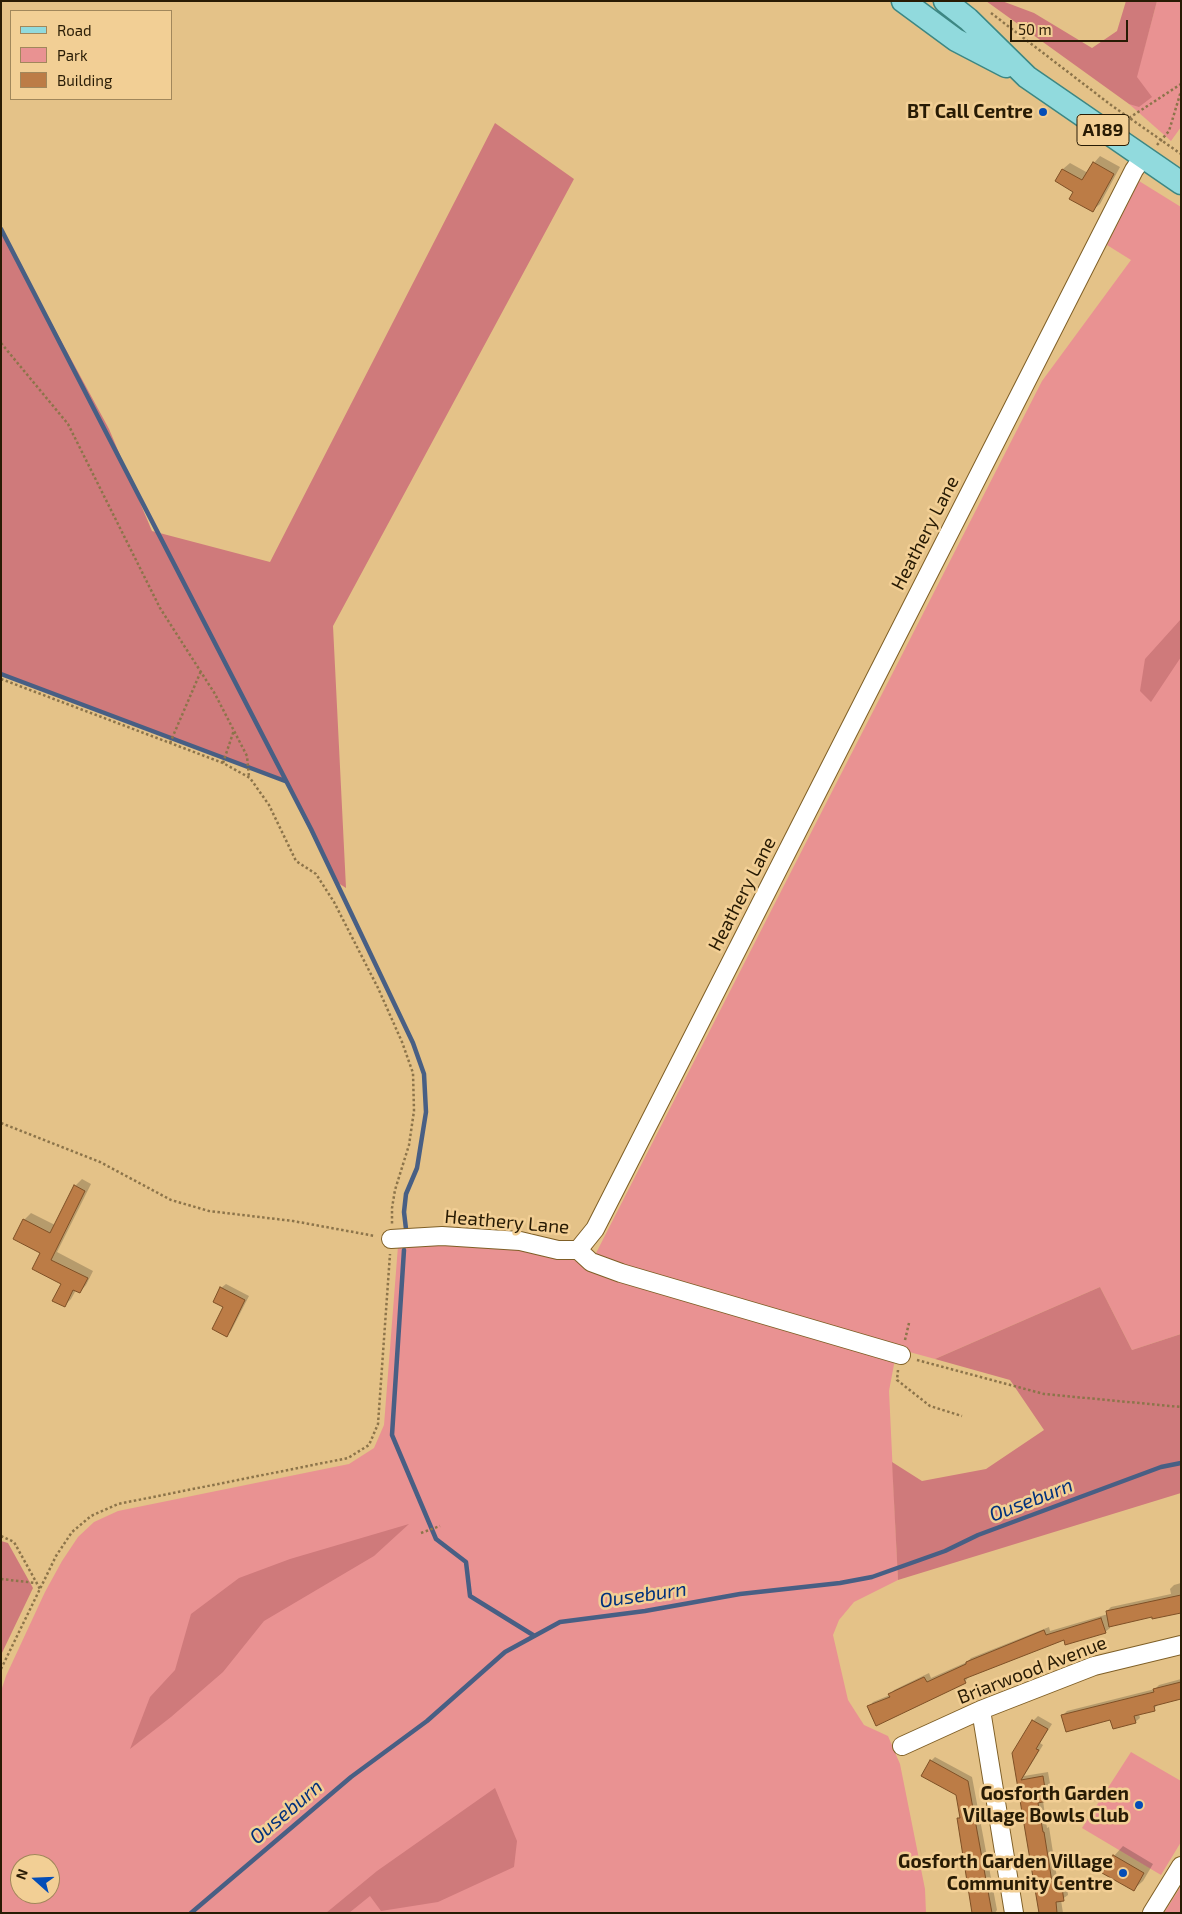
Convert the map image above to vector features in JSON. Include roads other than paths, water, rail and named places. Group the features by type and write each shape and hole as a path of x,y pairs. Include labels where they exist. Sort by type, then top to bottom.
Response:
{"main road":[{"name":"A189","path":"903,1 956,40 1026,76 1181,183"},
{"name":"A189","path":"945,1 968,19 1026,76"}],"street":[{"name":"Heathery Lane","path":"391,1239 442,1236 520,1241 558,1250 578,1250 595,1229 1134,170 1143,157"},
{"path":"578,1250 591,1262 621,1274 901,1355"},
{"name":"Briarwood Avenue","path":"902,1746 981,1710 1094,1666 1181,1645"},
{"path":"981,1710 1014,1913"},
{"path":"1152,1913 1181,1866"}],"waterway":[{"path":"1,229 311,829 413,1043 424,1074 426,1112 417,1168 406,1194 404,1212 406,1229"},
{"path":"1,674 285,781"},
{"path":"404,1250 392,1435 436,1539 466,1562 470,1596 533,1635"},
{"name":"Ouseburn","path":"191,1913 351,1777 427,1721 505,1652 560,1622 645,1611 740,1594 840,1583 872,1577 945,1551 978,1535 1161,1467 1181,1463"}],"place":[{"name":"BT Call Centre","path":"1043,112"},
{"name":"Gosforth Garden Village Bowls Club","path":"1139,1805"},
{"name":"Gosforth Garden Village Community Centre","path":"1123,1873"}]}
